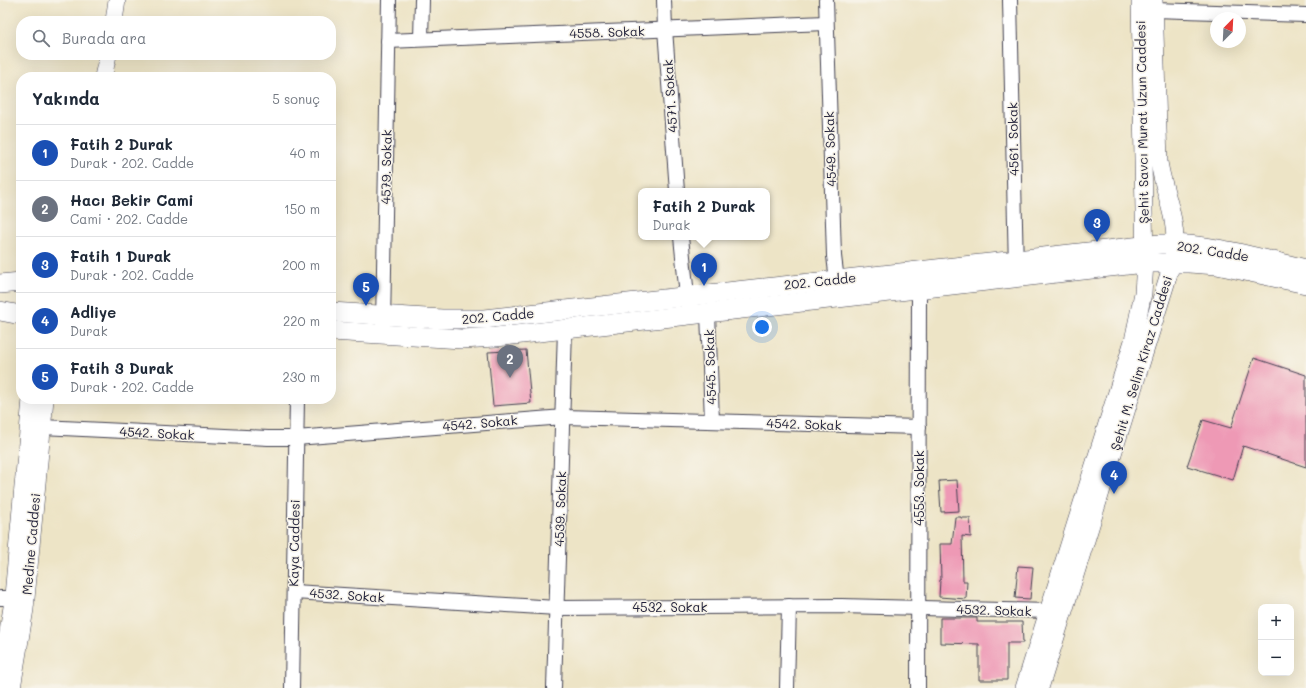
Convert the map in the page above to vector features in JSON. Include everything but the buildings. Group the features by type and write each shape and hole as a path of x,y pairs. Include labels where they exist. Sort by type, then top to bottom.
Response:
{"main road":[{"name":"202. Cadde","path":"336,330 383,325 454,320 688,306 1145,254 1175,244 1214,249 1306,269"},
{"name":"202. Cadde","path":"1145,254 1172,262 1217,265 1306,284"},
{"name":"202. Cadde","path":"336,313 383,325 462,339 478,338 565,329 688,306 708,313 838,289 919,288 1016,268"},
{"path":"0,284 16,282"},
{"path":"0,311 16,313"}],"street":[{"path":"115,16 117,0"},
{"name":"4579. Sokak","path":"383,325 389,0"},
{"path":"421,39 422,0"},
{"name":"4571. Sokak","path":"664,0 677,188"},
{"name":"4549. Sokak","path":"826,0 834,256 838,289"},
{"name":"4561. Sokak","path":"1010,0 1016,268"},
{"name":"Şehit Savcı Murat Uzun Caddesi","path":"1140,0 1145,254"},
{"path":"1154,5 1306,16"},
{"name":"Şehit Savcı Murat Uzun Caddesi","path":"1154,5 1159,162 1173,224 1175,244"},
{"name":"4558. Sokak","path":"388,41 826,23"},
{"path":"103,72 107,60"},
{"path":"681,240 688,306"},
{"name":"Şehit M. Selim Kiraz Caddesi","path":"1040,688 1172,262 1175,244"},
{"name":"Şehit M. Selim Kiraz Caddesi","path":"1024,688 1132,341 1143,293 1145,254"},
{"name":"4553. Sokak","path":"918,688 919,288"},
{"name":"4545. Sokak","path":"708,313 712,421"},
{"name":"4539. Sokak","path":"554,688 564,417 565,329"},
{"name":"Medine Caddesi","path":"0,682 6,598 30,404"},
{"name":"Medine Caddesi","path":"12,688 25,609 44,404"},
{"name":"Kaya Caddesi","path":"292,688 297,404"},
{"name":"4542. Sokak","path":"42,427 204,436 296,438 564,417 919,427"},
{"name":"4532. Sokak","path":"294,592 557,608 789,606 1048,611"},
{"path":"787,688 789,606"}],"place":[{"name":"Fatih 1 Durak","path":"1097,242"},
{"name":"Fatih 2 Durak","path":"704,286"},
{"name":"Fatih 3 Durak","path":"366,306"},
{"name":"Hacı Bekir Cami","path":"510,378"},
{"name":"Adliye","path":"1114,494"}]}
